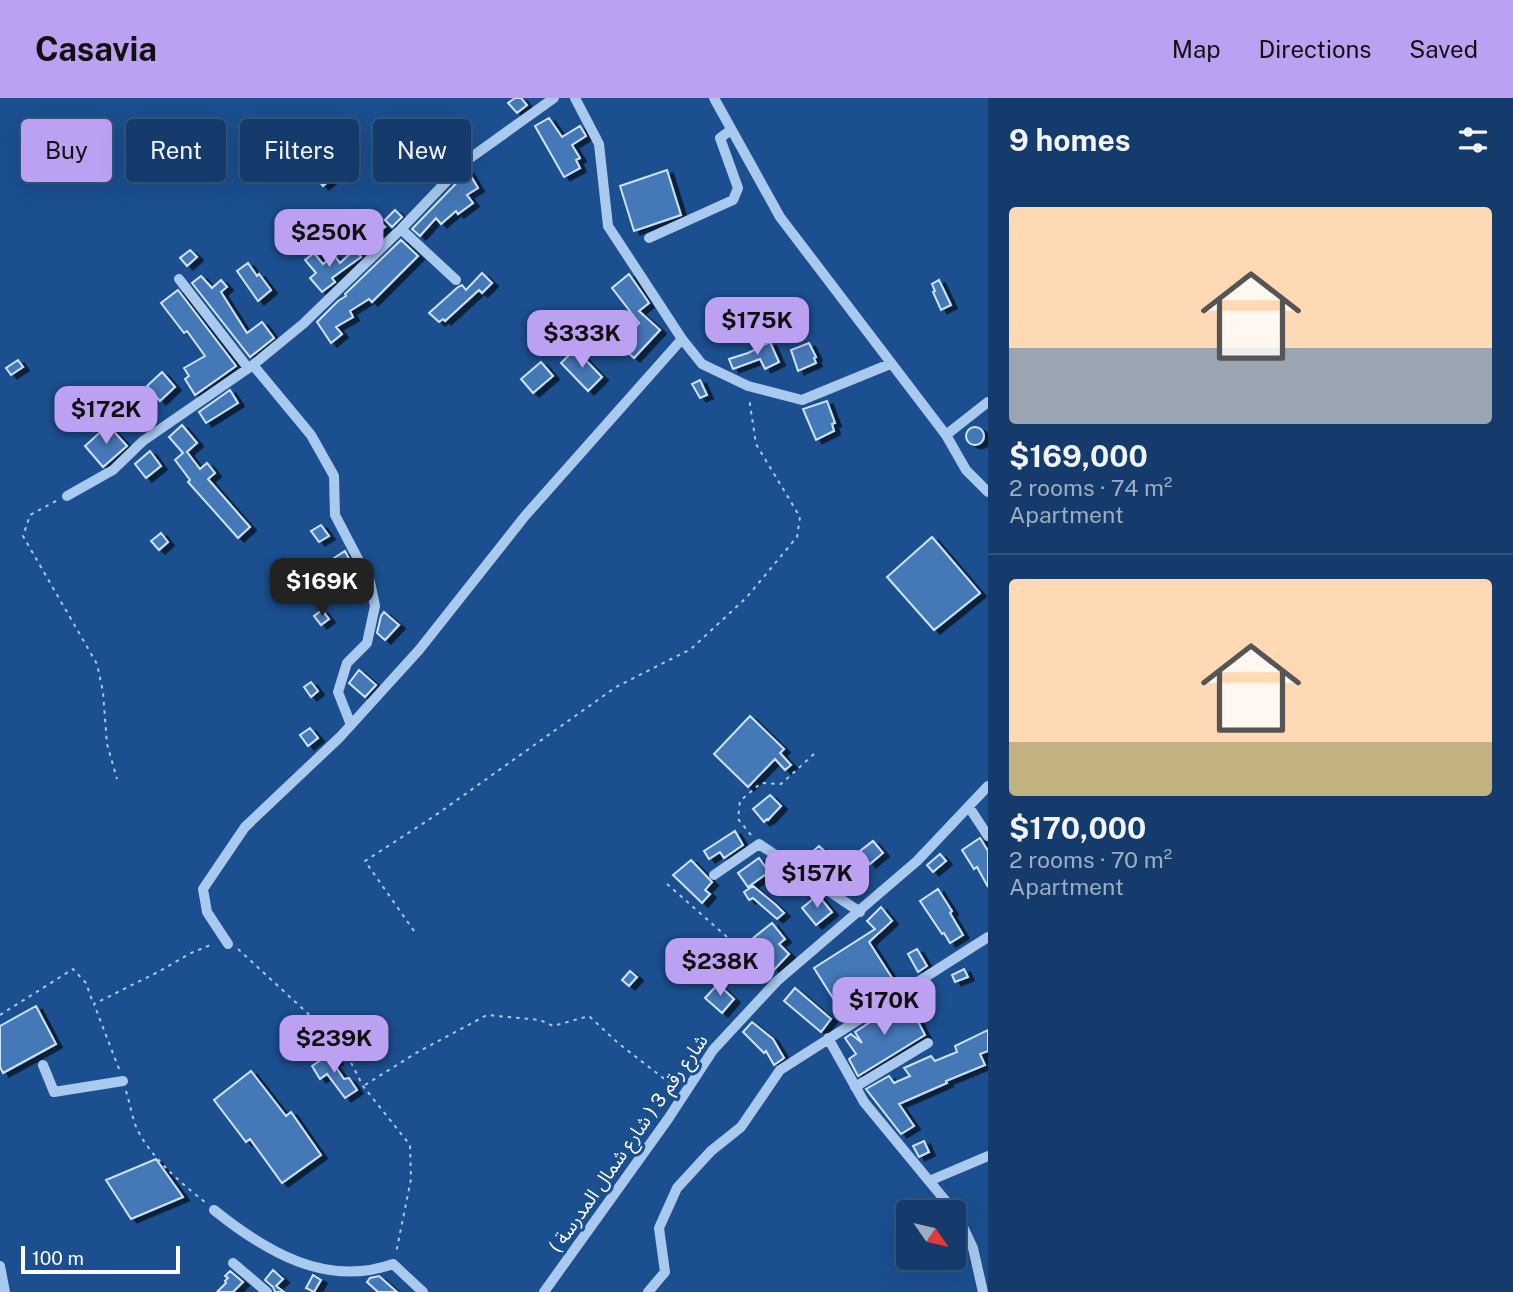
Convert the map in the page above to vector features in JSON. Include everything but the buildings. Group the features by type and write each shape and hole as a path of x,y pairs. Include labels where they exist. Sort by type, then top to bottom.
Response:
{"street":[{"path":"66,496 113,470 143,441 251,366 303,324 401,229 466,161 554,98"},
{"path":"575,98 599,144 608,226 682,339 702,364 748,386 802,400 890,363"},
{"path":"714,98 780,217 947,436 966,470 988,492"},
{"path":"649,238 733,200 738,188 720,138 731,130"},
{"path":"401,229 456,280"},
{"path":"179,279 311,435 334,476 335,515 370,582 374,606 368,643 347,663 338,692 351,725"},
{"path":"228,944 207,912 203,889 245,827 351,725 419,650 525,516 682,339"},
{"path":"947,436 988,402"},
{"name":"شارع رقم 3 ( شارع شمال المدرسة )","path":"544,1292 685,1095 713,1050 777,981 917,861 988,786"},
{"path":"969,807 988,836"},
{"path":"714,875 759,844 860,912"},
{"path":"648,1292 665,1272 659,1228 677,1188 711,1151 741,1127 780,1070 988,937"},
{"path":"828,1038 864,1102 958,1216 973,1248 983,1292"},
{"path":"855,1087 928,1043"},
{"path":"43,1065 54,1092 123,1081"},
{"path":"929,1181 988,1156"},
{"path":"214,1210 256,1242 300,1264 354,1272 378,1270 393,1264 424,1292"},
{"path":"233,1263 267,1292"},
{"path":"0,1266 5,1292"}],"path":[{"path":"414,931 365,861 433,817 615,687 691,649 746,598 797,537 800,517 756,444 751,424 748,386"},
{"path":"66,496 30,515 23,536 97,664 103,692 107,744 117,779"},
{"path":"759,844 738,819 740,801 761,783 781,784 814,754"},
{"path":"667,884 777,981"},
{"path":"94,1004 211,944 233,945 342,1045 363,1086 410,1145 411,1179 393,1264"},
{"path":"0,1015 73,969 86,983 111,1045 136,1128 151,1152 183,1185 214,1210"},
{"path":"363,1086 416,1053 487,1015 540,1020 553,1026 589,1016 618,1043 685,1095"}]}
